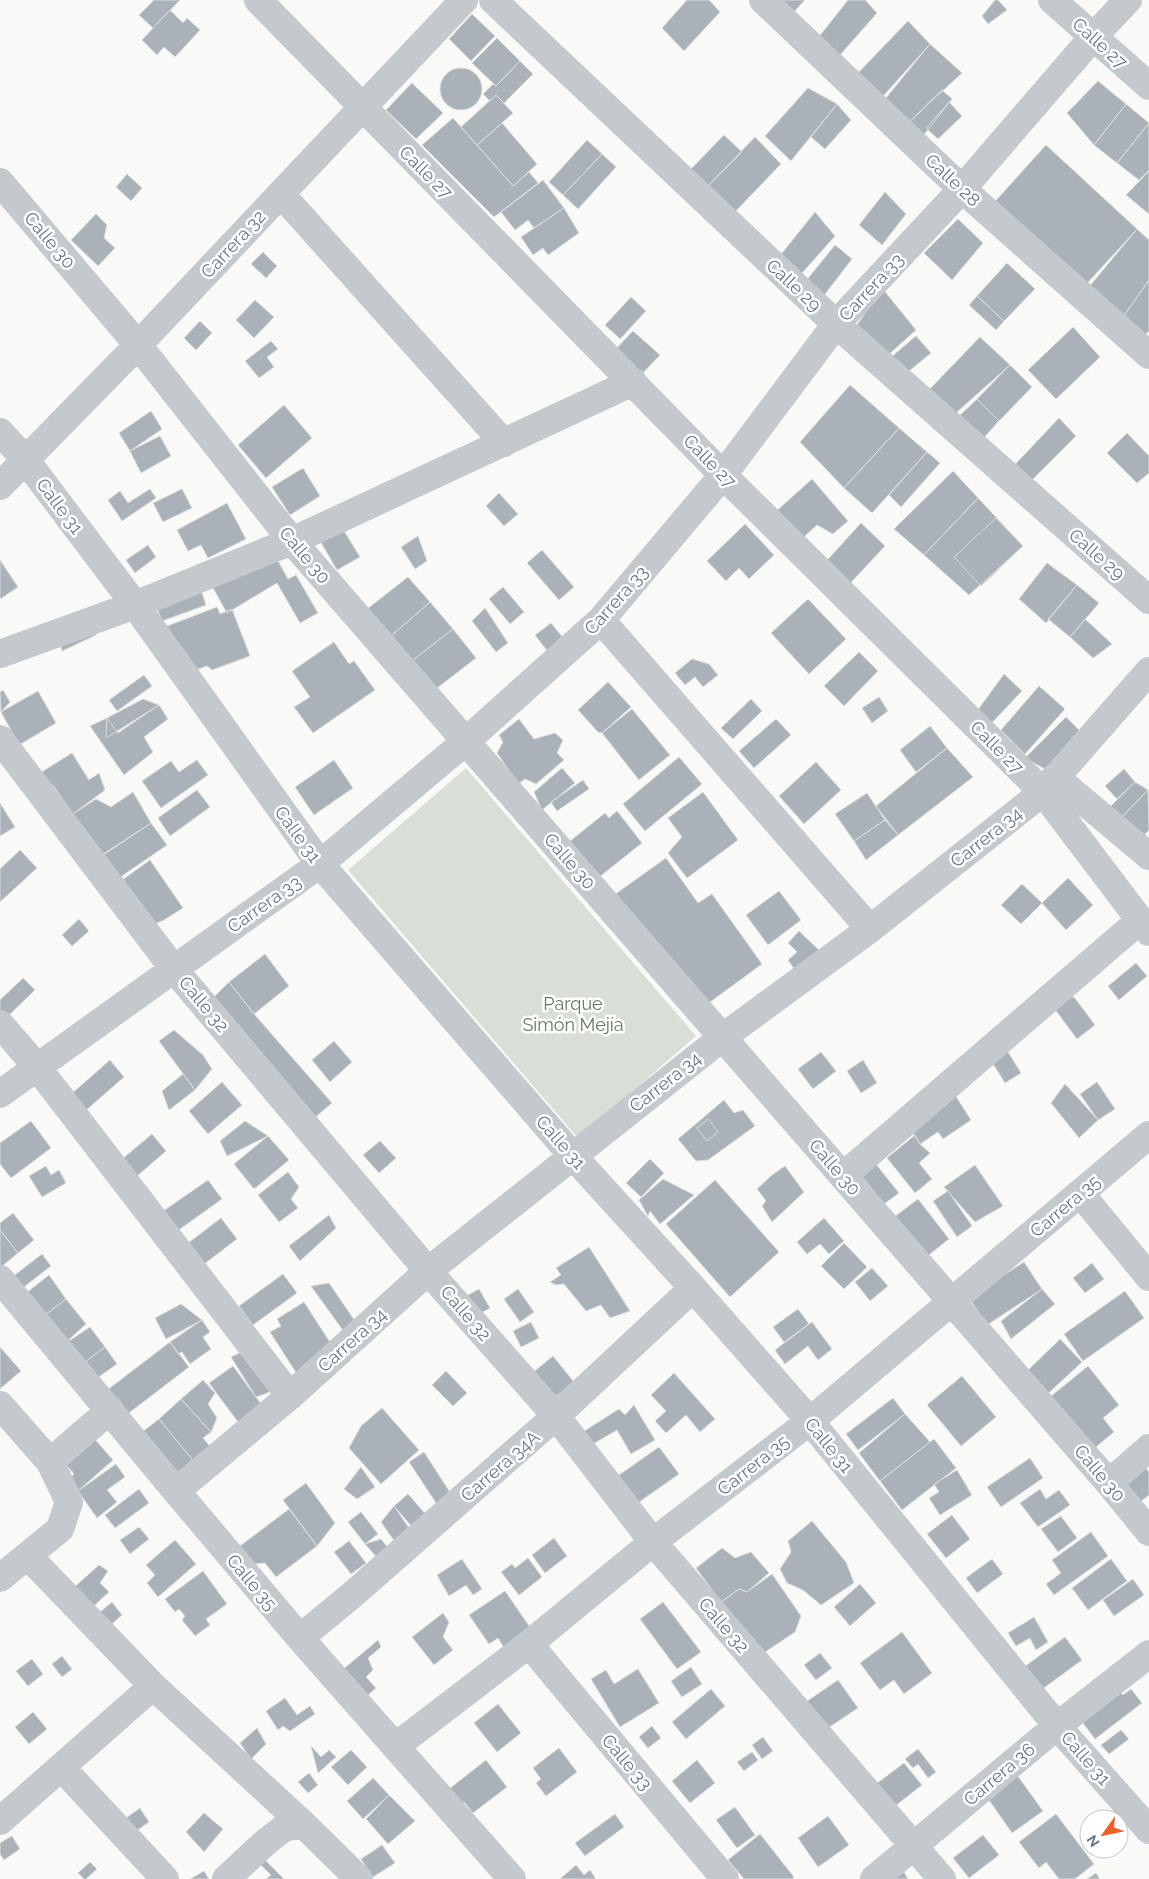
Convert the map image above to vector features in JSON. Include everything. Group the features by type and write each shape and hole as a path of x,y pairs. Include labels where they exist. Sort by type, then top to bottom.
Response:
{"street":[{"name":"Calle 27","path":"258,0 724,475 1049,785 1144,927"},
{"name":"Carrera 32","path":"0,486 138,345 464,0"},
{"name":"Calle 29","path":"493,0 836,324 1149,600"},
{"name":"Calle 28","path":"762,0 962,190 1149,355"},
{"name":"Calle 27","path":"1052,0 1149,86"},
{"name":"Carrera 33","path":"0,1094 320,864 465,742 601,620 724,475 836,324 962,190 1093,37 1128,0"},
{"name":"Calle 30","path":"0,182 138,345 292,541 1109,1482 1149,1532"},
{"path":"281,194 504,443"},
{"path":"0,654 135,604 292,541 633,382"},
{"name":"Calle 31","path":"0,432 25,460 135,604 320,864 572,1155 810,1421 1057,1726 1149,1830"},
{"path":"601,620 870,929"},
{"name":"Carrera 34","path":"176,1491 290,1396 428,1271 723,1037 870,929 1049,785 1149,672"},
{"name":"Calle 32","path":"0,739 173,968 428,1271 556,1416 653,1542 942,1879"},
{"path":"1049,785 1149,856"},
{"path":"843,1176 1144,927"},
{"path":"0,1024 37,1067 290,1396"},
{"name":"Carrera 35","path":"396,1746 529,1644 653,1542 810,1421 1149,1135"},
{"path":"1080,1193 1149,1277"},
{"name":"Calle 35","path":"0,1279 300,1638 512,1879"},
{"name":"Carrera 34A","path":"300,1638 352,1595 556,1416 693,1288"},
{"path":"0,1405 50,1462 69,1502 60,1529 0,1578"},
{"path":"50,1462 110,1410"},
{"path":"1109,1482 1149,1448"},
{"path":"28,1556 153,1686 303,1824 359,1879"},
{"name":"Calle 33","path":"529,1644 725,1879"},
{"name":"Carrera 36","path":"874,1879 1057,1726 1149,1654"},
{"path":"0,1821 153,1686"},
{"path":"60,1767 165,1879"},
{"path":"226,1879 284,1828 303,1824"}],"green space":[{"name":"Parque Simón Mejía","path":"466,768 696,1036 578,1138 348,870"}],"building":[{"path":"154,0 180,0 153,28 139,15"},
{"path":"687,0 709,0 720,12 684,51 662,28"},
{"path":"771,0 805,0 790,16"},
{"path":"848,0 865,0 877,13 840,55 818,38"},
{"path":"995,0 998,0 1007,10 988,24 982,16"},
{"path":"170,10 183,23 187,18 200,30 175,57 164,47 157,55 142,40"},
{"path":"472,14 495,36 471,61 449,39"},
{"path":"908,21 930,44 876,104 856,75"},
{"path":"497,38 520,61 496,86 472,63"},
{"path":"930,44 962,73 908,123 886,98"},
{"path":"520,61 533,74 504,103 496,95 490,101 483,94 493,84 496,86"},
{"path":"465,68 473,71 479,77 482,89 479,101 473,107 457,110 449,107 443,101 440,85 443,77 449,71"},
{"path":"1098,81 1126,104 1094,145 1067,113"},
{"path":"412,83 443,113 416,139 386,110"},
{"path":"808,88 837,104 791,161 765,136"},
{"path":"942,90 952,99 922,137 908,123"},
{"path":"496,95 513,113 477,145 461,127"},
{"path":"949,102 962,116 938,139 926,128"},
{"path":"837,104 851,120 825,149 811,137"},
{"path":"1126,104 1149,123 1117,163 1094,145"},
{"path":"453,118 513,186 529,172 538,183 494,217 422,145"},
{"path":"502,123 537,164 513,186 477,145"},
{"path":"1149,123 1149,170 1139,180 1117,163"},
{"path":"724,135 742,152 703,191 686,174"},
{"path":"755,137 781,164 731,216 703,191"},
{"path":"587,140 602,154 563,195 549,182"},
{"path":"1046,145 1137,229 1081,290 991,206"},
{"path":"602,154 616,167 578,209 563,195"},
{"path":"1149,171 1149,214 1126,195"},
{"path":"127,174 142,188 131,201 116,187"},
{"path":"543,180 564,208 534,228 528,220 515,230 501,212"},
{"path":"885,192 906,214 882,245 859,225"},
{"path":"564,208 579,233 548,255 543,248 533,255 521,237"},
{"path":"815,212 835,236 795,281 774,263"},
{"path":"96,214 107,225 104,238 115,248 98,266 71,240"},
{"path":"958,219 983,243 952,280 924,253"},
{"path":"1137,229 1149,240 1149,280 1121,320 1089,287"},
{"path":"835,245 852,259 822,298 805,282"},
{"path":"263,252 277,266 266,278 251,264"},
{"path":"1007,263 1035,289 1004,321 977,296"},
{"path":"1149,280 1149,331 1140,340 1121,320"},
{"path":"882,288 916,330 886,357 857,325"},
{"path":"977,296 1004,321 996,330 969,305"},
{"path":"631,297 646,311 620,339 605,325"},
{"path":"255,300 274,317 254,338 236,320"},
{"path":"200,321 212,333 196,350 184,338"},
{"path":"1073,327 1100,357 1056,399 1028,370"},
{"path":"633,331 660,355 639,377 612,353"},
{"path":"916,336 931,353 903,376 889,359"},
{"path":"980,337 1010,365 949,419 925,394"},
{"path":"271,341 278,349 267,357 274,367 259,378 245,361"},
{"path":"1010,365 1032,387 999,421 977,399"},
{"path":"850,385 899,428 844,488 800,442"},
{"path":"977,399 999,421 979,443 955,420"},
{"path":"284,405 312,438 266,478 238,445"},
{"path":"151,411 162,429 130,451 119,433"},
{"path":"1059,418 1076,436 1025,487 1009,471"},
{"path":"899,428 927,452 872,513 844,488"},
{"path":"1127,433 1149,456 1149,473 1137,483 1107,453"},
{"path":"160,436 171,456 141,473 130,451"},
{"path":"927,452 940,463 901,507 889,495"},
{"path":"303,468 320,496 290,515 272,487"},
{"path":"953,471 978,498 924,555 894,529"},
{"path":"812,479 848,521 833,534 817,525 797,543 772,515"},
{"path":"150,489 156,498 122,521 108,500 120,491 128,503"},
{"path":"182,489 192,508 163,522 153,503"},
{"path":"499,493 518,514 504,526 486,506"},
{"path":"978,498 1023,546 969,595 924,555"},
{"path":"227,503 246,539 208,558 201,545 188,551 177,530"},
{"path":"996,518 1023,546 981,586 954,557"},
{"path":"861,523 885,546 845,589 821,567"},
{"path":"745,524 774,555 749,579 739,568 726,581 707,561"},
{"path":"341,526 360,557 337,570 319,539"},
{"path":"418,536 427,561 415,569 401,547"},
{"path":"148,545 156,557 135,573 126,560"},
{"path":"542,550 574,587 559,600 527,563"},
{"path":"274,554 288,579 296,575 318,613 300,623 277,583 227,613 213,588"},
{"path":"0,560 18,587 0,599"},
{"path":"1047,563 1077,585 1046,623 1019,599"},
{"path":"408,577 430,602 390,637 367,609"},
{"path":"1077,585 1099,603 1070,637 1048,619"},
{"path":"503,587 524,612 510,624 489,599"},
{"path":"201,590 206,605 162,621 156,606"},
{"path":"808,599 846,639 809,674 771,633"},
{"path":"430,602 453,629 409,663 390,637"},
{"path":"217,607 220,614 232,609 250,656 212,670 207,666 190,672 162,628"},
{"path":"485,608 508,643 496,652 472,621"},
{"path":"1085,619 1112,644 1093,658 1070,637"},
{"path":"90,623 96,635 62,651 59,637"},
{"path":"551,623 568,644 552,657 535,635"},
{"path":"453,629 476,658 432,692 409,663"},
{"path":"334,642 349,664 354,661 375,690 313,733 294,707 310,697 292,671"},
{"path":"859,652 878,671 844,706 824,686"},
{"path":"692,659 709,664 718,675 703,687 695,677 685,685 675,673"},
{"path":"1004,674 1022,691 985,730 972,718"},
{"path":"144,675 152,686 117,711 109,700"},
{"path":"608,682 631,707 602,733 598,732 578,710"},
{"path":"1039,686 1065,709 1025,754 1001,730"},
{"path":"3,690 10,702 1,712 0,692"},
{"path":"38,691 56,723 19,745 1,712"},
{"path":"879,697 888,711 872,723 862,708"},
{"path":"143,699 159,705 106,738 107,718"},
{"path":"751,699 762,711 733,739 721,728"},
{"path":"159,705 168,719 144,737 153,752 124,775 90,726 107,718 118,733"},
{"path":"632,709 670,755 639,780 602,733"},
{"path":"1066,717 1088,739 1054,774 1025,758"},
{"path":"519,719 534,739 555,733 563,740 557,753 564,760 536,784 525,779 518,784 497,753 503,742 499,735"},
{"path":"776,719 791,735 754,768 739,751"},
{"path":"930,726 947,748 916,772 900,750"},
{"path":"947,748 973,777 898,835 876,806"},
{"path":"72,753 89,780 99,773 105,790 73,814 53,785 49,788 40,773"},
{"path":"679,757 702,784 645,831 623,804"},
{"path":"197,760 208,775 161,808 142,781 171,761 179,772"},
{"path":"334,760 353,788 314,815 295,787"},
{"path":"816,762 841,790 804,824 779,796"},
{"path":"562,768 575,783 542,810 534,792"},
{"path":"1124,769 1135,782 1117,799 1105,786"},
{"path":"583,780 589,789 557,811 551,802"},
{"path":"1135,782 1148,790 1120,819 1109,808"},
{"path":"197,790 210,807 170,836 158,818"},
{"path":"1148,790 1149,830 1140,839 1120,819"},
{"path":"133,792 151,823 100,856 73,814 96,799 111,807"},
{"path":"703,792 738,840 687,878 668,853 682,837 668,818"},
{"path":"867,793 885,820 854,841 835,814"},
{"path":"0,803 15,827 0,836"},
{"path":"617,811 642,843 593,882 564,846 605,813 609,818"},
{"path":"885,820 898,835 866,860 854,841"},
{"path":"151,823 167,845 119,878 99,858"},
{"path":"20,850 37,868 0,902 0,869"},
{"path":"666,858 698,903 712,894 762,964 706,1005 614,895"},
{"path":"150,860 183,908 164,920 147,927 114,886"},
{"path":"1068,878 1093,905 1066,930 1042,903"},
{"path":"1022,884 1042,903 1021,924 1001,905"},
{"path":"779,891 801,920 768,945 746,915"},
{"path":"79,919 89,931 72,946 62,935"},
{"path":"799,931 825,956 797,973 788,960 797,952 788,943"},
{"path":"265,954 289,986 254,1014 229,982"},
{"path":"1136,963 1147,976 1119,1000 1108,986"},
{"path":"23,978 35,990 3,1021 0,1016 0,1000"},
{"path":"229,982 254,1014 332,1103 306,1125 207,1004"},
{"path":"1074,997 1095,1025 1077,1039 1048,1000"},
{"path":"174,1030 203,1055 212,1069 195,1090 159,1041"},
{"path":"334,1041 352,1062 330,1082 312,1060"},
{"path":"1003,1044 1021,1073 1005,1083 987,1054"},
{"path":"821,1052 836,1071 813,1089 798,1069"},
{"path":"110,1060 124,1077 84,1112 69,1096"},
{"path":"863,1060 877,1083 861,1093 847,1071"},
{"path":"183,1074 195,1090 169,1110 162,1091"},
{"path":"222,1082 242,1105 208,1134 189,1111"},
{"path":"1097,1082 1115,1109 1098,1120 1080,1094"},
{"path":"1065,1084 1098,1120 1079,1138 1051,1103"},
{"path":"955,1095 971,1120 943,1139 938,1132 920,1144 908,1126"},
{"path":"724,1100 734,1113 743,1110 755,1126 708,1160 696,1161 678,1139"},
{"path":"708,1119 718,1132 707,1141 697,1128"},
{"path":"31,1121 51,1148 11,1178 0,1164 0,1143"},
{"path":"245,1121 268,1136 227,1156 220,1141"},
{"path":"152,1134 166,1151 129,1183 114,1166"},
{"path":"915,1135 920,1144 930,1153 919,1163 932,1179 915,1193 887,1158"},
{"path":"268,1136 289,1160 254,1189 234,1164"},
{"path":"380,1141 396,1158 379,1173 363,1155"},
{"path":"871,1158 899,1193 884,1204 856,1169"},
{"path":"650,1159 664,1173 641,1197 626,1183"},
{"path":"975,1165 1003,1206 975,1222 944,1187"},
{"path":"46,1166 51,1175 59,1170 66,1183 42,1197 29,1176"},
{"path":"785,1166 804,1192 772,1222 762,1206 766,1201 757,1189"},
{"path":"288,1172 299,1187 291,1199 298,1208 279,1222 258,1195"},
{"path":"663,1179 694,1195 660,1224 650,1211 648,1216 639,1200"},
{"path":"208,1180 222,1199 173,1234 159,1214"},
{"path":"715,1180 779,1252 730,1297 666,1224"},
{"path":"948,1191 972,1226 957,1237 933,1201"},
{"path":"918,1199 949,1239 921,1261 889,1221"},
{"path":"13,1213 34,1240 18,1253 0,1230 0,1223"},
{"path":"329,1215 336,1228 300,1261 289,1246"},
{"path":"221,1218 237,1239 195,1271 179,1250"},
{"path":"824,1218 844,1241 829,1254 820,1244 807,1254 797,1242"},
{"path":"0,1230 18,1253 0,1268"},
{"path":"844,1243 867,1267 844,1289 821,1266"},
{"path":"589,1247 630,1311 610,1318 601,1305 586,1311 564,1284 556,1285 550,1282 561,1275 556,1268"},
{"path":"42,1254 51,1266 16,1293 7,1281"},
{"path":"1024,1262 1042,1289 987,1325 969,1298"},
{"path":"1092,1263 1104,1279 1085,1293 1073,1278"},
{"path":"872,1268 888,1286 870,1301 855,1282"},
{"path":"283,1274 297,1293 253,1325 239,1306"},
{"path":"49,1275 66,1299 40,1319 20,1298"},
{"path":"329,1283 359,1327 347,1336 311,1286"},
{"path":"479,1289 490,1308 472,1318 461,1299"},
{"path":"518,1289 534,1312 520,1322 504,1299"},
{"path":"1042,1289 1055,1304 1011,1339 1001,1321"},
{"path":"1125,1291 1144,1318 1083,1361 1064,1334"},
{"path":"66,1299 86,1324 63,1345 40,1319"},
{"path":"304,1302 335,1350 297,1374 270,1332 281,1326 277,1319"},
{"path":"181,1304 202,1320 166,1339 155,1318"},
{"path":"798,1309 809,1324 784,1342 773,1327"},
{"path":"202,1320 210,1332 203,1337 211,1349 190,1364 182,1352 178,1354 170,1342"},
{"path":"531,1322 539,1338 521,1347 513,1331"},
{"path":"812,1322 832,1349 818,1360 808,1346 785,1364 775,1350"},
{"path":"90,1327 105,1347 78,1367 63,1345"},
{"path":"1060,1339 1082,1362 1040,1401 1019,1379"},
{"path":"170,1342 189,1367 121,1419 102,1394"},
{"path":"0,1347 21,1371 0,1389"},
{"path":"105,1347 117,1364 90,1383 78,1367"},
{"path":"250,1348 281,1388 256,1397 231,1357"},
{"path":"553,1356 574,1382 550,1401 530,1375"},
{"path":"233,1366 267,1412 244,1430 209,1383"},
{"path":"1088,1366 1119,1405 1103,1418 1114,1432 1086,1455 1044,1402"},
{"path":"446,1371 467,1393 453,1406 432,1385"},
{"path":"674,1373 715,1419 700,1432 686,1415 666,1433 655,1421 666,1411 651,1395"},
{"path":"962,1376 996,1417 961,1446 927,1405"},
{"path":"203,1380 215,1393 208,1404 217,1418 211,1432 181,1399"},
{"path":"893,1398 905,1414 858,1450 846,1434"},
{"path":"181,1399 211,1432 203,1438 213,1450 196,1464 159,1419"},
{"path":"634,1405 655,1440 631,1454 617,1430 586,1448 575,1437 619,1409 625,1415"},
{"path":"382,1408 419,1450 381,1484 349,1448 361,1426"},
{"path":"905,1414 930,1442 880,1481 859,1453"},
{"path":"159,1419 196,1464 180,1480 141,1433"},
{"path":"92,1436 113,1460 78,1491 68,1480 74,1474 63,1461"},
{"path":"934,1439 956,1468 902,1510 880,1481"},
{"path":"659,1447 679,1474 632,1507 612,1480"},
{"path":"424,1452 453,1497 438,1506 409,1462"},
{"path":"1030,1458 1043,1478 1001,1507 987,1487"},
{"path":"1141,1462 1149,1472 1149,1495 1132,1508 1113,1484"},
{"path":"116,1464 125,1477 107,1490 117,1502 97,1518 78,1491"},
{"path":"361,1467 375,1487 357,1499 344,1489"},
{"path":"957,1470 972,1495 940,1515 929,1498 939,1492 934,1484"},
{"path":"306,1483 335,1523 317,1546 283,1500"},
{"path":"139,1489 149,1503 115,1528 105,1515"},
{"path":"1040,1489 1046,1499 1059,1490 1070,1505 1038,1527 1020,1503"},
{"path":"408,1494 428,1517 414,1529 394,1506"},
{"path":"394,1506 411,1531 395,1542 381,1522"},
{"path":"289,1509 317,1546 276,1577 265,1563 254,1564 240,1546"},
{"path":"361,1512 378,1534 365,1544 348,1522"},
{"path":"952,1515 970,1539 946,1558 927,1534"},
{"path":"1061,1516 1077,1538 1058,1552 1041,1529"},
{"path":"812,1521 846,1562 854,1583 821,1605 803,1590 787,1583 780,1569 791,1552 788,1541"},
{"path":"139,1527 149,1539 130,1554 120,1540"},
{"path":"1091,1532 1108,1556 1054,1595 1046,1584 1061,1573 1052,1560"},
{"path":"554,1538 567,1556 545,1573 532,1555"},
{"path":"381,1539 393,1554 382,1563 365,1544"},
{"path":"175,1540 196,1564 158,1597 147,1583 155,1575 146,1565"},
{"path":"349,1541 366,1563 351,1574 334,1552"},
{"path":"722,1548 735,1558 751,1552 769,1573 747,1592 739,1589 721,1602 696,1568"},
{"path":"528,1558 542,1577 519,1595 501,1572 512,1564 515,1568"},
{"path":"462,1559 482,1589 473,1595 466,1585 449,1596 437,1575"},
{"path":"992,1559 1003,1574 977,1593 966,1578"},
{"path":"1111,1559 1127,1581 1088,1610 1072,1588"},
{"path":"99,1565 108,1571 100,1583 109,1592 87,1612 69,1592"},
{"path":"203,1571 227,1604 206,1619 210,1625 195,1636 182,1620 185,1616 179,1609 175,1612 165,1599"},
{"path":"772,1574 801,1616 795,1632 759,1656 721,1602 739,1589 747,1592"},
{"path":"1133,1579 1144,1595 1114,1616 1103,1600"},
{"path":"860,1584 876,1603 850,1626 834,1607"},
{"path":"505,1591 534,1633 507,1652 498,1638 489,1644 469,1615"},
{"path":"112,1602 122,1615 104,1631 93,1618"},
{"path":"663,1602 701,1652 677,1669 640,1619"},
{"path":"443,1613 449,1622 443,1637 453,1650 434,1665 412,1637"},
{"path":"1034,1617 1048,1642 1036,1650 1030,1638 1016,1646 1008,1633"},
{"path":"902,1632 932,1673 904,1694 894,1680 880,1690 860,1663"},
{"path":"1065,1637 1082,1660 1041,1690 1024,1667"},
{"path":"378,1640 381,1647 368,1658 373,1670 366,1677 376,1688 361,1701 340,1672"},
{"path":"820,1653 832,1668 816,1680 804,1665"},
{"path":"62,1656 72,1669 62,1677 52,1664"},
{"path":"32,1659 43,1674 28,1686 16,1671"},
{"path":"691,1667 702,1684 682,1697 671,1681"},
{"path":"638,1669 659,1703 620,1727 591,1679 606,1670 614,1684"},
{"path":"838,1680 858,1708 825,1730 800,1706"},
{"path":"1115,1685 1123,1695 1131,1689 1142,1703 1095,1739 1077,1715"},
{"path":"711,1689 725,1706 686,1739 672,1722"},
{"path":"285,1698 297,1715 310,1706 315,1714 290,1731 283,1726 278,1730 266,1711"},
{"path":"498,1704 521,1733 497,1752 474,1723"},
{"path":"33,1712 47,1729 29,1744 15,1727"},
{"path":"652,1726 661,1738 648,1748 639,1737"},
{"path":"257,1728 266,1744 251,1759 240,1743"},
{"path":"1121,1730 1129,1739 1109,1754 1101,1745"},
{"path":"763,1737 773,1751 762,1759 752,1745"},
{"path":"311,1746 321,1757 329,1750 336,1757 318,1773"},
{"path":"559,1748 577,1772 546,1796 536,1783 541,1779 533,1768"},
{"path":"918,1749 936,1772 928,1778 918,1764 913,1768 905,1759"},
{"path":"351,1750 367,1767 348,1785 331,1767"},
{"path":"752,1752 758,1760 744,1771 737,1762"},
{"path":"486,1760 507,1787 473,1813 464,1802 456,1808 444,1793"},
{"path":"697,1760 715,1783 690,1803 672,1781"},
{"path":"904,1763 922,1785 890,1810 872,1787"},
{"path":"1012,1768 1043,1811 1012,1833 982,1790"},
{"path":"309,1773 318,1785 308,1793 298,1782"},
{"path":"373,1778 389,1795 363,1819 347,1801"},
{"path":"389,1795 415,1821 388,1844 366,1819"},
{"path":"735,1807 755,1835 737,1848 716,1820"},
{"path":"140,1808 149,1822 135,1832 126,1818"},
{"path":"204,1813 223,1829 204,1852 186,1832"},
{"path":"615,1814 624,1827 585,1856 575,1843"},
{"path":"1056,1814 1079,1844 1079,1859 1090,1859 1094,1864 1075,1879 1059,1879 1046,1862 1039,1868 1019,1842"},
{"path":"828,1816 849,1845 818,1867 798,1838"},
{"path":"760,1834 794,1877 792,1879 744,1879 728,1860"},
{"path":"983,1835 999,1855 969,1878 953,1858"},
{"path":"12,1836 20,1849 4,1860 0,1854 0,1843"},
{"path":"382,1845 395,1863 373,1877 361,1859"},
{"path":"258,1853 284,1879 266,1879 271,1875 258,1862"},
{"path":"90,1862 97,1869 84,1879 78,1873"},
{"path":"576,1865 584,1875 590,1870 596,1879 560,1879"},
{"path":"204,1871 209,1879 190,1879"},
{"path":"904,1872 908,1879 894,1879"},
{"path":"1096,1873 1100,1879 1087,1879"}]}
